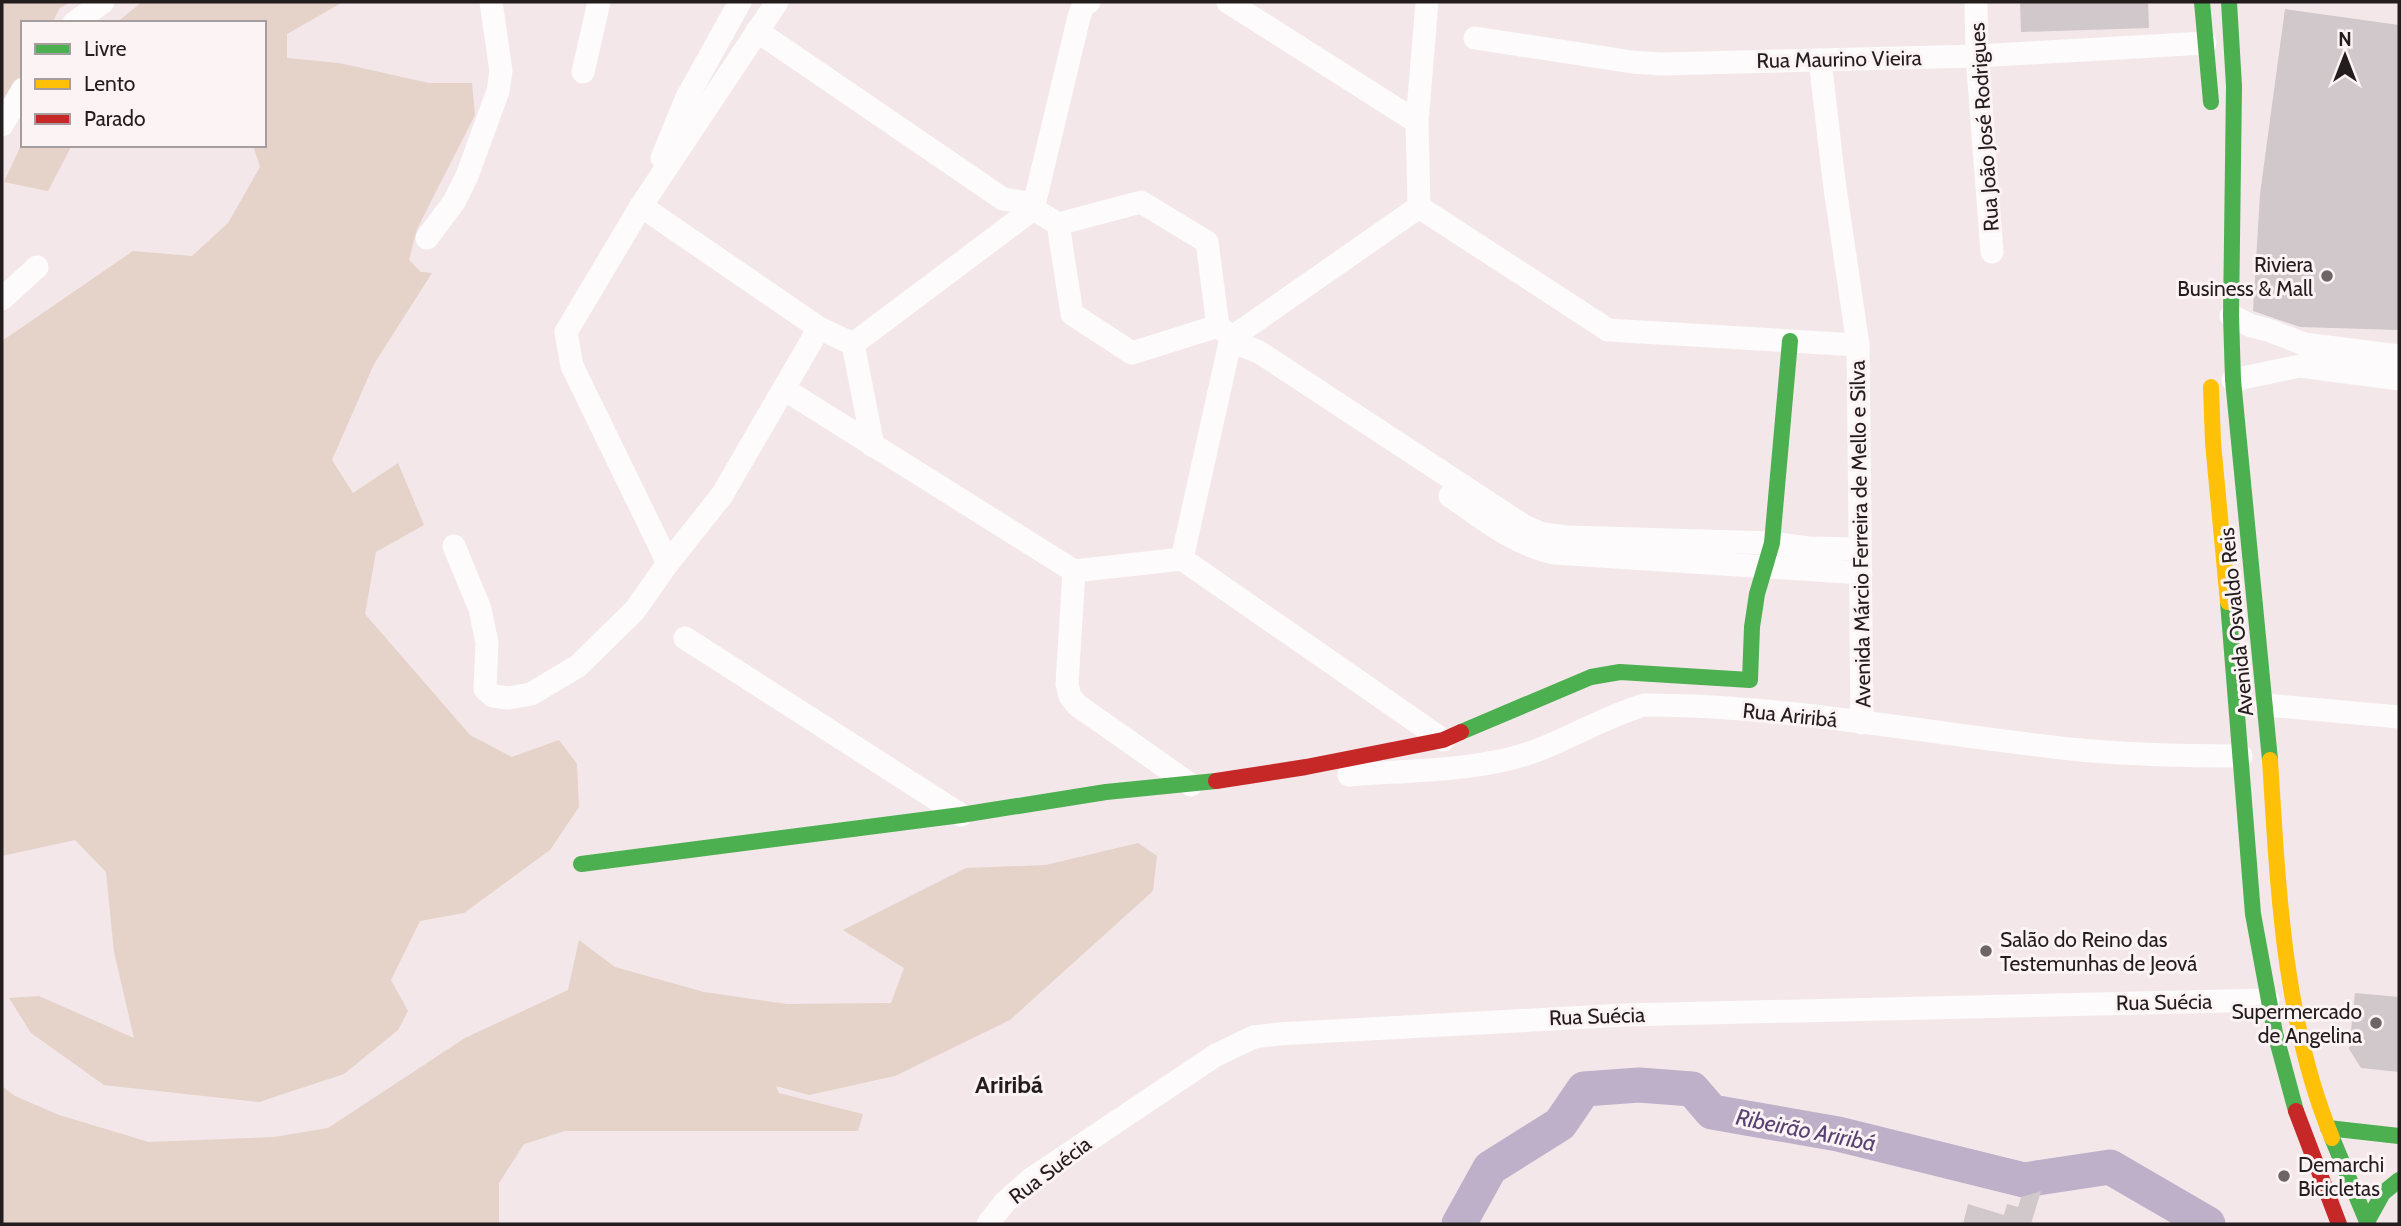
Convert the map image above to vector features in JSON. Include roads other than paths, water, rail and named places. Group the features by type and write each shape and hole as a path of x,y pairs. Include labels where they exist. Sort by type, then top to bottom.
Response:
{"main road":[{"path":"2202,2 2204,43 2211,87 2211,114"},
{"name":"Avenida Osvaldo Reis","path":"2229,2 2234,86 2231,316 2213,443 2253,912 2274,1037 2306,1146 2339,1224"},
{"path":"581,864 961,815 1106,792 1191,785 1306,767 1443,740 1591,677 1620,672 1749,680 1752,614 1763,565 1772,543 1790,341"},
{"name":"Avenida Osvaldo Reis","path":"2222,377 2266,705 2274,849 2286,958 2299,1032 2329,1128 2368,1223"},
{"path":"2329,1128 2399,1136"},
{"path":"2368,1223 2383,1194 2399,1180"}],"street":[{"path":"77,21 103,2"},
{"path":"427,238 454,202 463,184 498,91 501,71 491,2"},
{"path":"583,72 599,2"},
{"path":"645,200 686,99 740,2"},
{"path":"853,344 1028,205 1079,16 1083,5 1089,2"},
{"path":"1227,2 1417,122"},
{"path":"1419,207 1417,122 1427,2"},
{"name":"Rua João José Rodrigues","path":"1976,2 1977,56 1992,253"},
{"path":"668,563 572,366 566,332 645,200 766,18 1011,186 1028,205 1058,224 1141,202 1207,242 1230,336 1182,559"},
{"name":"Rua Maurino Vieira","path":"1475,38 1661,64 1977,56 2204,43"},
{"name":"Avenida Márcio Ferreira de Mello e Silva","path":"1819,60 1858,345 1862,723"},
{"path":"2,125 21,92"},
{"path":"645,200 818,328 853,344"},
{"path":"1058,224 1072,314 1132,353 1230,336 1419,207"},
{"path":"1419,207 1608,330 1858,345"},
{"path":"2,299 37,267"},
{"path":"2231,316 2268,330 2302,355 2399,379"},
{"path":"454,546 480,609 487,643 485,689 493,696 508,698 531,694 578,666 635,610 722,495 818,328"},
{"path":"1230,336 1259,352 1524,526 1543,534 1860,549"},
{"path":"1230,336 1253,361 1525,545 1554,553 1861,573"},
{"path":"853,344 873,446"},
{"path":"2222,377 2302,355 2399,356"},
{"path":"784,389 1074,570 1182,559 1443,740"},
{"path":"1752,614 1763,593 1787,569"},
{"path":"1074,570 1067,684 1070,696 1077,705 1191,785"},
{"path":"685,638 961,815"},
{"name":"Rua Ariribá","path":"1349,775 1484,764 1509,759 1536,751 1626,710 1644,705 1764,711 2072,749 2241,756"},
{"path":"2266,705 2399,716"},
{"name":"Rua Suécia","path":"988,1224 1004,1202 1031,1178 1216,1055 1254,1037 1624,1015 2268,1000"}],"waterway":[{"name":"Ribeirão Ariribá","path":"1459,1224 1490,1168 1560,1124 1584,1089 1639,1085 1692,1089 1712,1112 1838,1134 2024,1180 2110,1167 2208,1224"}],"place":[{"name":"Riviera Business & Mall","path":"2327,276"},
{"name":"Salão do Reino das Testemunhas de Jeová","path":"1986,951"},
{"name":"Supermercado de Angelina","path":"2376,1023"},
{"name":"Demarchi Bicicletas","path":"2284,1176"}],"district":[{"name":"Ariribá","path":"1009,1084"}]}
